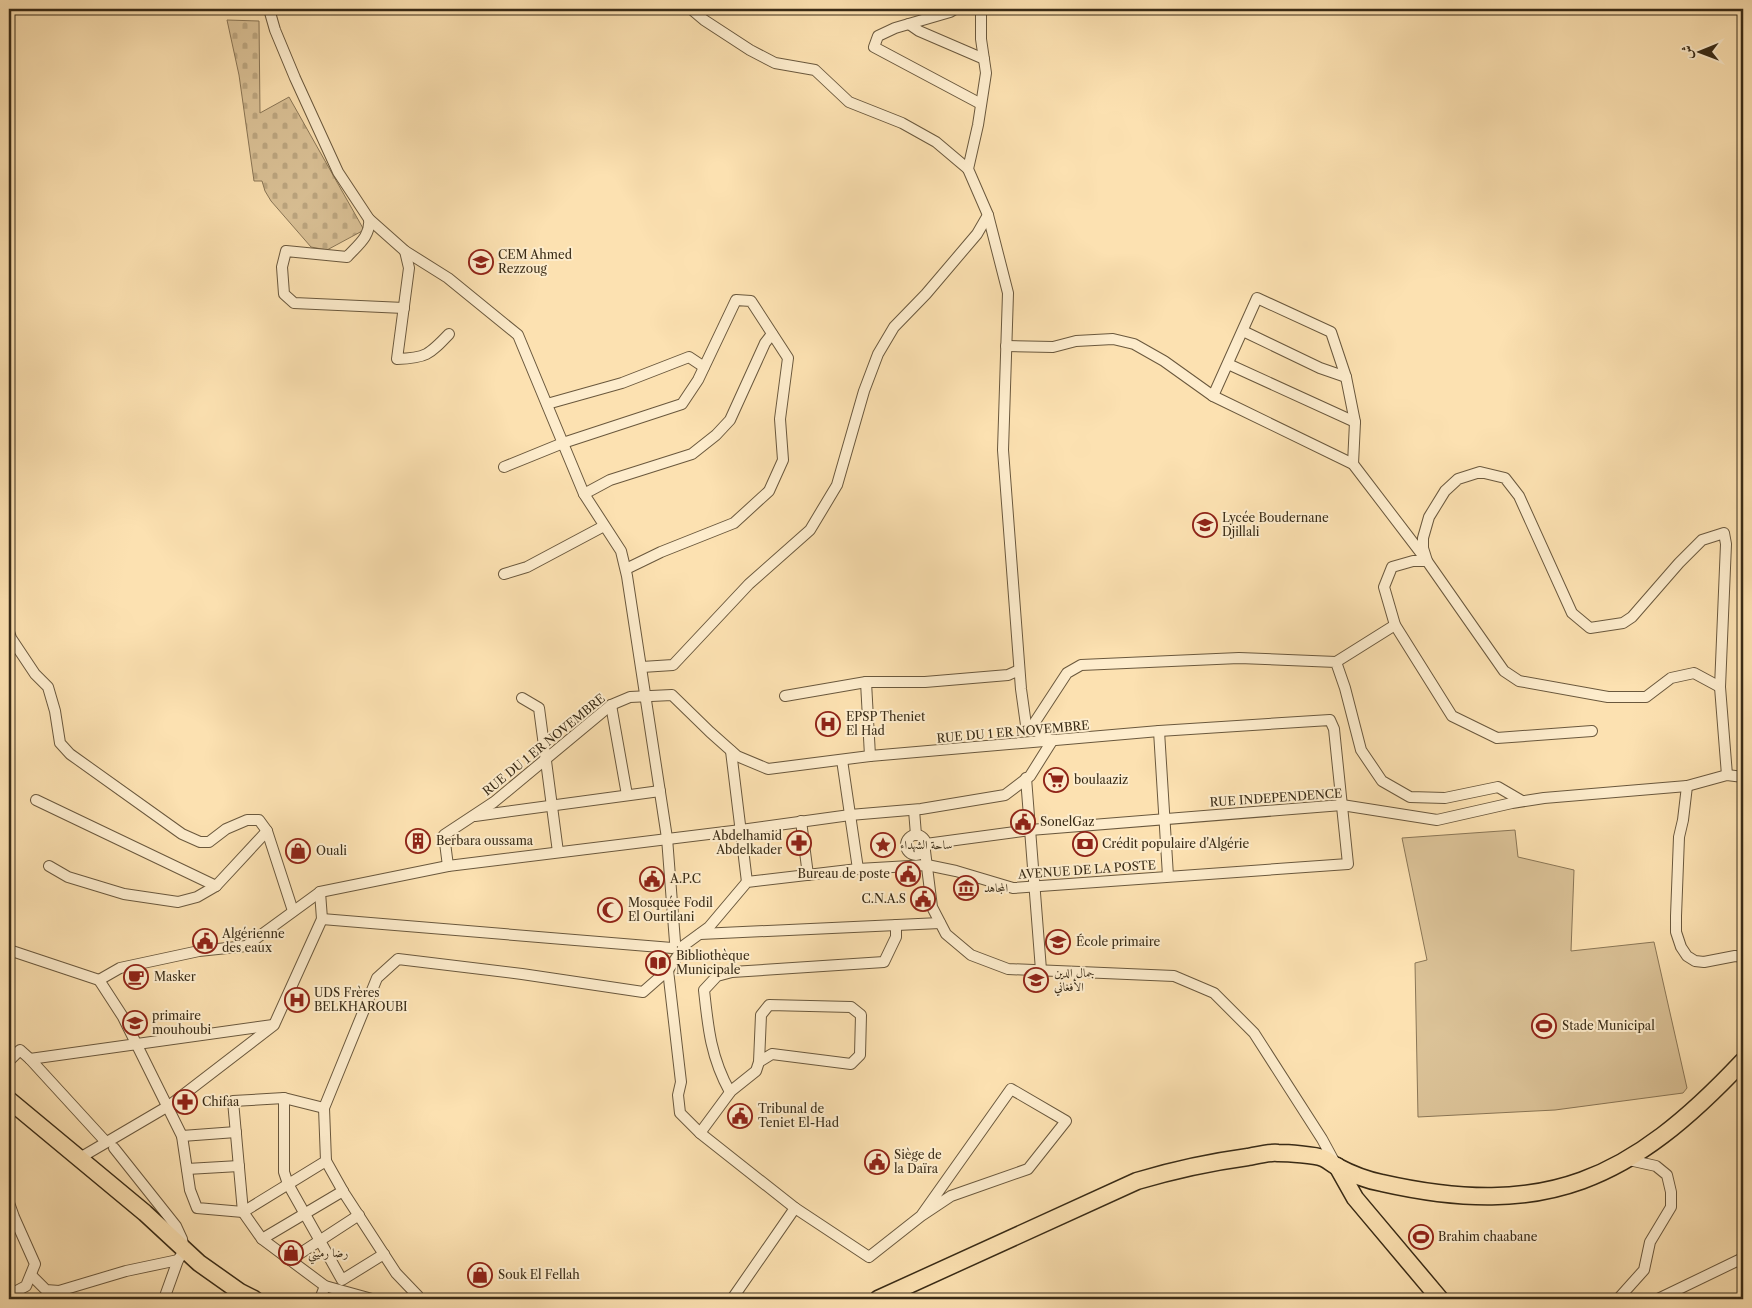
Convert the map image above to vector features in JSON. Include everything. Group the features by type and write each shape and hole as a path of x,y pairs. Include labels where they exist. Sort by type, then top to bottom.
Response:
{"main road":[{"path":"878,1299 1137,1181 1166,1172 1229,1159 1276,1153 1322,1157 1356,1175 1381,1183 1430,1193 1490,1197 1529,1194 1569,1186 1600,1175 1629,1160 1659,1140 1693,1111 1743,1062"},
{"path":"9,1100 145,1213 181,1255 254,1299"},
{"path":"1337,1166 1356,1198 1440,1299"}],"street":[{"path":"269,9 285,54 338,172 370,219 405,251 448,278 518,335 584,494 621,551 626,569 668,838 678,947 668,970 643,992 522,974 398,959 377,978 324,1108 326,1161 396,1273 420,1299"},
{"path":"99,980 120,968 199,951 246,946 320,892 448,866 850,815 914,810 1005,795 1030,776 1052,741 1026,724 1019,670 1003,450 1008,293 988,215 968,169 936,142 902,123 849,102 815,70 775,64 704,20 691,9"},
{"path":"955,9 878,36 874,47 981,104"},
{"path":"968,169 978,125 986,73 981,39 981,9"},
{"path":"909,24 919,31 984,59"},
{"path":"642,667 673,665 749,584 810,530 837,485 864,391 878,354 894,327 926,294 977,234 988,215"},
{"path":"370,219 370,228 362,241 346,257 286,251 282,266 284,294 294,303 404,308"},
{"path":"405,251 409,268 397,359 412,359 430,354 449,334"},
{"path":"1214,396 1257,298 1331,332 1346,377 1355,422 1353,464"},
{"path":"504,467 563,442 682,404 704,367 736,300 751,301 788,358 780,419 783,460 769,491 734,523 661,552 626,569"},
{"path":"1242,331 1320,368 1346,377"},
{"path":"584,494 610,480 692,454 716,435 730,420 765,343 772,334"},
{"path":"1006,346 1053,347 1076,341 1113,339 1134,344 1164,361 1214,396 1353,464 1427,561 1504,671 1519,681 1608,697 1646,696 1671,678 1694,673 1720,687"},
{"path":"547,404 622,383 689,357 704,367"},
{"path":"1228,364 1355,422"},
{"path":"1427,561 1423,548 1423,538 1429,517 1445,491 1458,479 1480,472 1505,478 1519,496 1572,613 1590,628 1623,623 1632,617 1702,540 1724,533 1726,544 1720,687 1727,775"},
{"path":"504,574 527,567 604,526"},
{"path":"1427,561 1413,561 1392,567 1384,587 1395,625 1452,716 1497,738 1592,731"},
{"path":"1031,728 1067,673 1081,665 1239,658 1336,662 1395,625"},
{"path":"9,632 35,674 48,687 55,711 60,743 70,754 182,834 200,842 209,842 226,829 247,820 259,820 267,831 293,911"},
{"path":"1336,662 1345,688 1361,750 1382,781 1410,797 1445,798 1498,786 1522,801"},
{"path":"785,696 866,682 925,682 1008,675 1019,670"},
{"path":"866,682 870,756"},
{"name":"RUE DU 1 ER NOVEMBRE","path":"448,866 444,835 494,802 611,704 630,697 672,695 737,756 768,769 870,756 1159,731 1330,720"},
{"path":"522,698 539,708 558,852"},
{"path":"611,704 627,795"},
{"name":"AVENUE DE LA POSTE","path":"747,882 858,869 927,865 956,871 1013,888 1348,864 1334,729 1330,720"},
{"path":"1159,731 1168,876"},
{"path":"322,919 678,947 710,927 747,882 731,751"},
{"path":"842,760 858,869"},
{"name":"RUE INDEPENDENCE","path":"925,847 1030,830 1342,805 1437,820 1522,801 1687,786 1727,775 1743,778"},
{"path":"1026,778 1041,970"},
{"path":"1687,786 1679,837 1676,932 1681,947 1687,956 1694,960 1704,962 1735,956 1743,957"},
{"path":"473,816 660,791"},
{"path":"36,800 216,886"},
{"path":"914,810 916,835"},
{"path":"801,821 808,875"},
{"path":"49,866 68,878 124,894 178,902 197,897 216,886 267,831"},
{"path":"916,835 921,837 925,847 932,907 946,934 971,955 1008,969 1174,976 1214,993 1254,1033 1322,1139 1337,1166"},
{"path":"916,835 908,840 907,849 914,856 920,855 925,847"},
{"path":"78,1159 110,1145 167,1106 274,1025 322,919 320,892"},
{"path":"700,934 940,922"},
{"path":"730,1092 721,1077 710,1042 704,990 717,976 732,972 884,962 896,937 896,925"},
{"path":"9,950 99,980 124,1017 182,1136 190,1190 197,1208 243,1212 326,1161"},
{"path":"668,970 681,1082 678,1094 680,1112 700,1132 795,1208 870,1256 951,1196 1028,1169 1066,1121 1011,1089 922,1216"},
{"path":"700,1132 730,1092 756,1071 761,1015 769,1005 852,1007 861,1015 860,1055 851,1064 772,1054 758,1062"},
{"path":"30,1059 274,1025"},
{"path":"9,1060 20,1050 30,1059 110,1145 176,1226 182,1239 181,1255 164,1299"},
{"path":"324,1108 284,1098 234,1101 243,1212 262,1239 325,1286 372,1299"},
{"path":"284,1098 284,1172 288,1184 342,1280 384,1254"},
{"path":"182,1136 236,1132"},
{"path":"1618,1299 1644,1270 1650,1242 1671,1208 1671,1192 1667,1175 1656,1166 1629,1160"},
{"path":"187,1169 239,1166"},
{"path":"262,1239 343,1191"},
{"path":"9,1203 35,1264 26,1286 9,1295"},
{"path":"732,1299 795,1208"},
{"path":"290,1260 358,1215"},
{"path":"31,1275 46,1290 59,1291 181,1255"},
{"path":"1658,1299 1743,1258"},
{"path":"320,1299 325,1286"}],"green space":[{"path":"227,20 259,21 260,113 289,97 364,230 327,250 311,247 271,201 262,181 254,181 239,75"},
{"name":"Stade Municipal","path":"1515,830 1518,857 1574,870 1571,951 1654,942 1687,1088 1683,1093 1555,1110 1418,1117 1415,963 1427,960 1402,838"}],"place":[{"name":"CEM Ahmed Rezzoug","path":"481,262"},
{"name":"Lycée Boudernane Djillali","path":"1205,525"},
{"name":"EPSP Theniet El Had","path":"828,724"},
{"name":"boulaaziz","path":"1056,780"},
{"name":"SonelGaz","path":"1023,822"},
{"name":"Berbara oussama","path":"418,841"},
{"name":"Abdelhamid Abdelkader","path":"799,843"},
{"name":"Crédit populaire d'Algérie","path":"1085,844"},
{"name":"ساحة الشهداء","path":"883,845"},
{"name":"Ouali","path":"298,851"},
{"name":"Bureau de poste","path":"908,874"},
{"name":"A.P.C","path":"652,879"},
{"name":"المجاهد","path":"966,888"},
{"name":"C.N.A.S","path":"923,899"},
{"name":"Mosquée Fodil El Ourtilani","path":"610,910"},
{"name":"Algérienne des eaux","path":"205,941"},
{"name":"École primaire","path":"1058,942"},
{"name":"Bibliothèque Municipale","path":"658,963"},
{"name":"Masker","path":"136,977"},
{"name":"جمال الدين الأفغاني","path":"1036,980"},
{"name":"UDS Frères BELKHAROUBI","path":"297,1000"},
{"name":"primaire mouhoubi","path":"135,1023"},
{"name":"Stade Municipal","path":"1544,1026"},
{"name":"Chifaa","path":"185,1102"},
{"name":"Tribunal de Teniet El-Had","path":"740,1116"},
{"name":"Siège de la Daïra","path":"877,1162"},
{"name":"Brahim chaabane","path":"1421,1237"},
{"name":"رضا رميني","path":"291,1253"},
{"name":"Souk El Fellah","path":"480,1275"}]}
